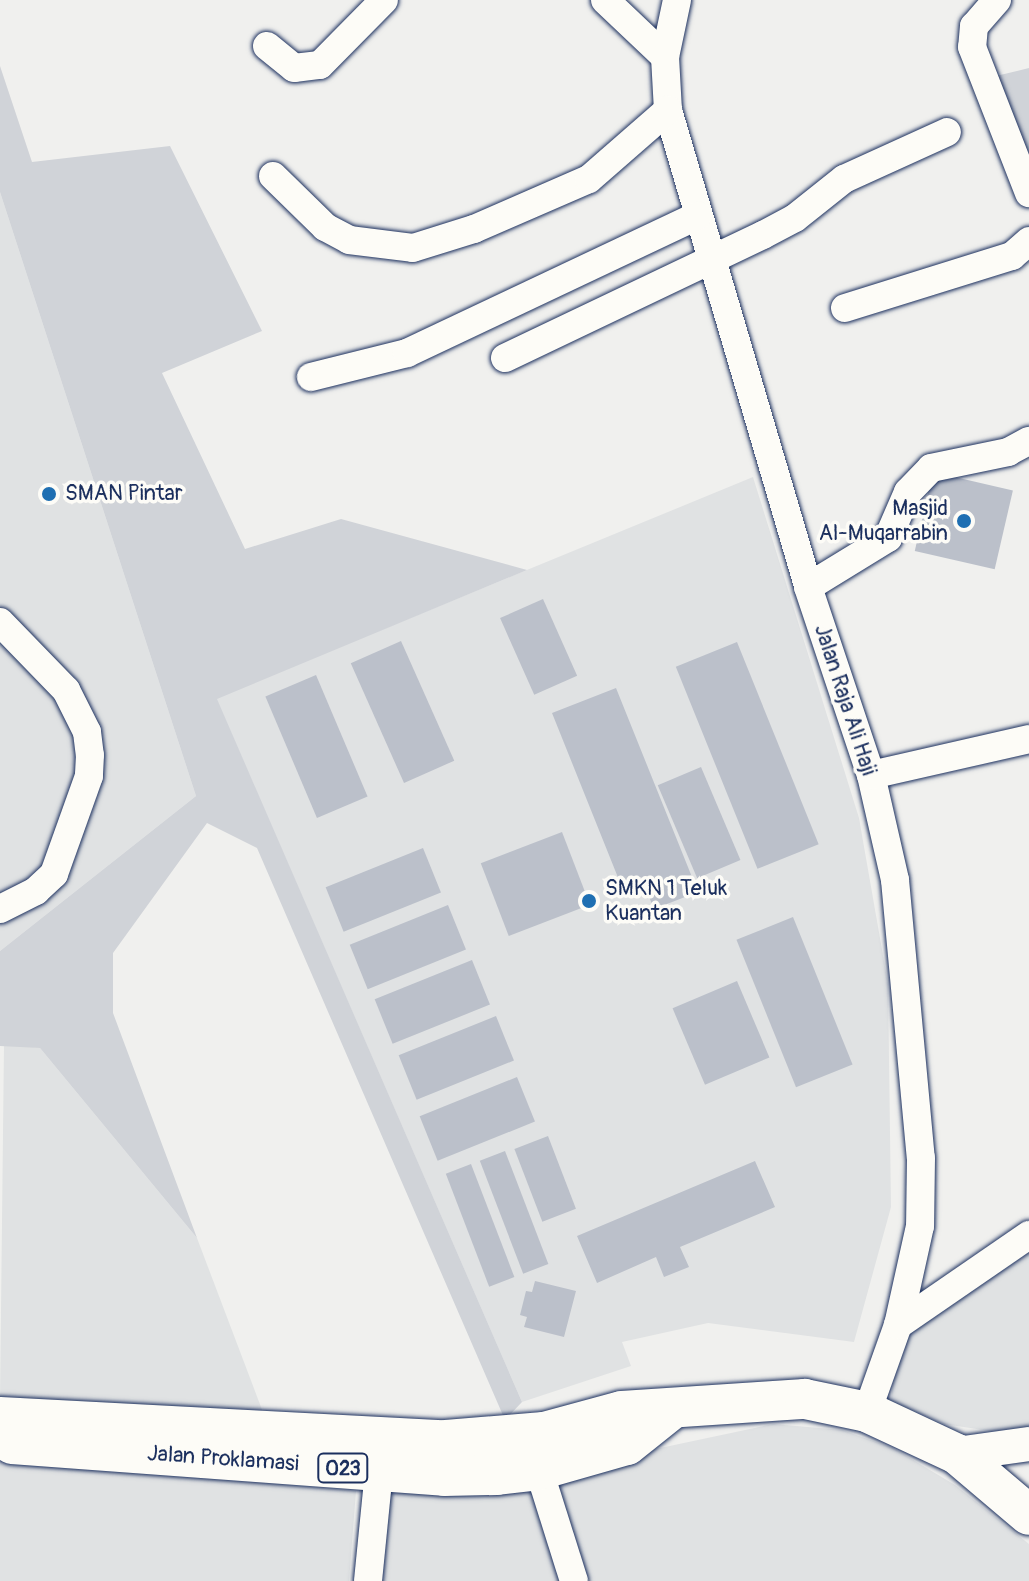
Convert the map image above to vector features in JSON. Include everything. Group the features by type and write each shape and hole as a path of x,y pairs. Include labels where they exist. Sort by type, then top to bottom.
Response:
{"highway":[{"name":"Jalan Proklamasi","path":"0,1443 379,1471 445,1458 622,1411 671,1410 748,1399 805,1399 867,1412 957,1454 1021,1497"},
{"name":"Jalan Proklamasi","path":"0,1417 445,1458 539,1470 627,1445 671,1410"}],"main road":[{"path":"957,1454 1029,1444"}],"street":[{"path":"267,46 294,68 320,65 384,0"},
{"path":"605,0 665,57"},
{"name":"Jalan Raja Ali Haji","path":"677,0 665,57 668,110 808,587 871,775 899,906 921,1158 920,1226 898,1325 867,1412"},
{"path":"997,0 974,26 972,47 1029,193"},
{"path":"273,176 325,227 349,240 413,248 474,229 589,179 668,110"},
{"path":"505,358 709,256 795,218 844,179 947,132"},
{"path":"311,377 407,353 697,216"},
{"path":"845,308 1012,256 1029,241"},
{"path":"808,587 888,538 908,492 931,468 1008,452 1029,441"},
{"path":"0,622 66,690 87,732 90,755 89,776 54,874 36,891 0,909"},
{"path":"871,775 1029,739"},
{"path":"898,1325 1029,1235"},
{"path":"539,1470 574,1581"},
{"path":"368,1581 379,1471"}],"shaded area":[{"path":"0,66 32,162 170,146 262,331 162,373 245,549 341,519 527,570 217,699 522,1402 505,1420 257,848 207,823 113,953 113,1013 197,1238 40,1048 0,1046 0,951 196,796 0,192"},
{"path":"1029,68 1029,175 996,76"},
{"name":"SMAN Pintar","path":"0,192 196,796 0,951"},
{"name":"SMKN 1 Teluk Kuantan","path":"753,477 859,818 888,984 891,1207 854,1342 708,1323 622,1342 631,1366 522,1402 216,698"},
{"path":"4,1043 40,1048 197,1238 264,1415 0,1399"},
{"path":"1029,1241 1029,1437 944,1424 891,1401 896,1353 909,1330"},
{"path":"773,1424 842,1430 893,1448 955,1485 1029,1544 1029,1581 380,1581 388,1492 646,1451"},
{"path":"0,1458 356,1491 349,1581 0,1581"}],"building":[{"name":"Masjid Al-Muqarrabin","path":"933,472 1013,490 995,569 915,551"},
{"path":"543,599 577,676 534,695 500,618"},
{"path":"401,641 454,761 404,783 351,663"},
{"path":"737,642 819,844 757,869 676,667"},
{"path":"316,675 368,797 317,818 265,696"},
{"path":"616,688 698,892 654,909 641,877 621,885 552,713"},
{"path":"701,767 740,860 697,878 658,785"},
{"path":"562,832 590,905 509,936 481,863"},
{"path":"423,848 441,893 344,932 326,887"},
{"path":"448,905 466,950 368,989 350,945"},
{"path":"793,917 853,1064 796,1087 736,940"},
{"path":"472,960 490,1005 393,1044 375,999"},
{"path":"737,981 769,1057 705,1085 673,1008"},
{"path":"496,1016 514,1061 417,1100 399,1055"},
{"path":"517,1077 535,1122 438,1161 420,1116"},
{"path":"548,1136 576,1209 542,1222 514,1149"},
{"path":"505,1151 548,1264 523,1274 480,1161"},
{"path":"755,1161 775,1207 680,1247 689,1267 664,1277 656,1257 597,1283 577,1236"},
{"path":"471,1164 514,1277 489,1287 446,1174"},
{"path":"535,1281 576,1291 564,1337 524,1327 527,1317 520,1315 526,1291 532,1292"}],"place":[{"name":"SMAN Pintar","path":"49,494"},
{"name":"Masjid Al-Muqarrabin","path":"964,521"},
{"name":"SMKN 1 Teluk Kuantan","path":"589,901"}]}
